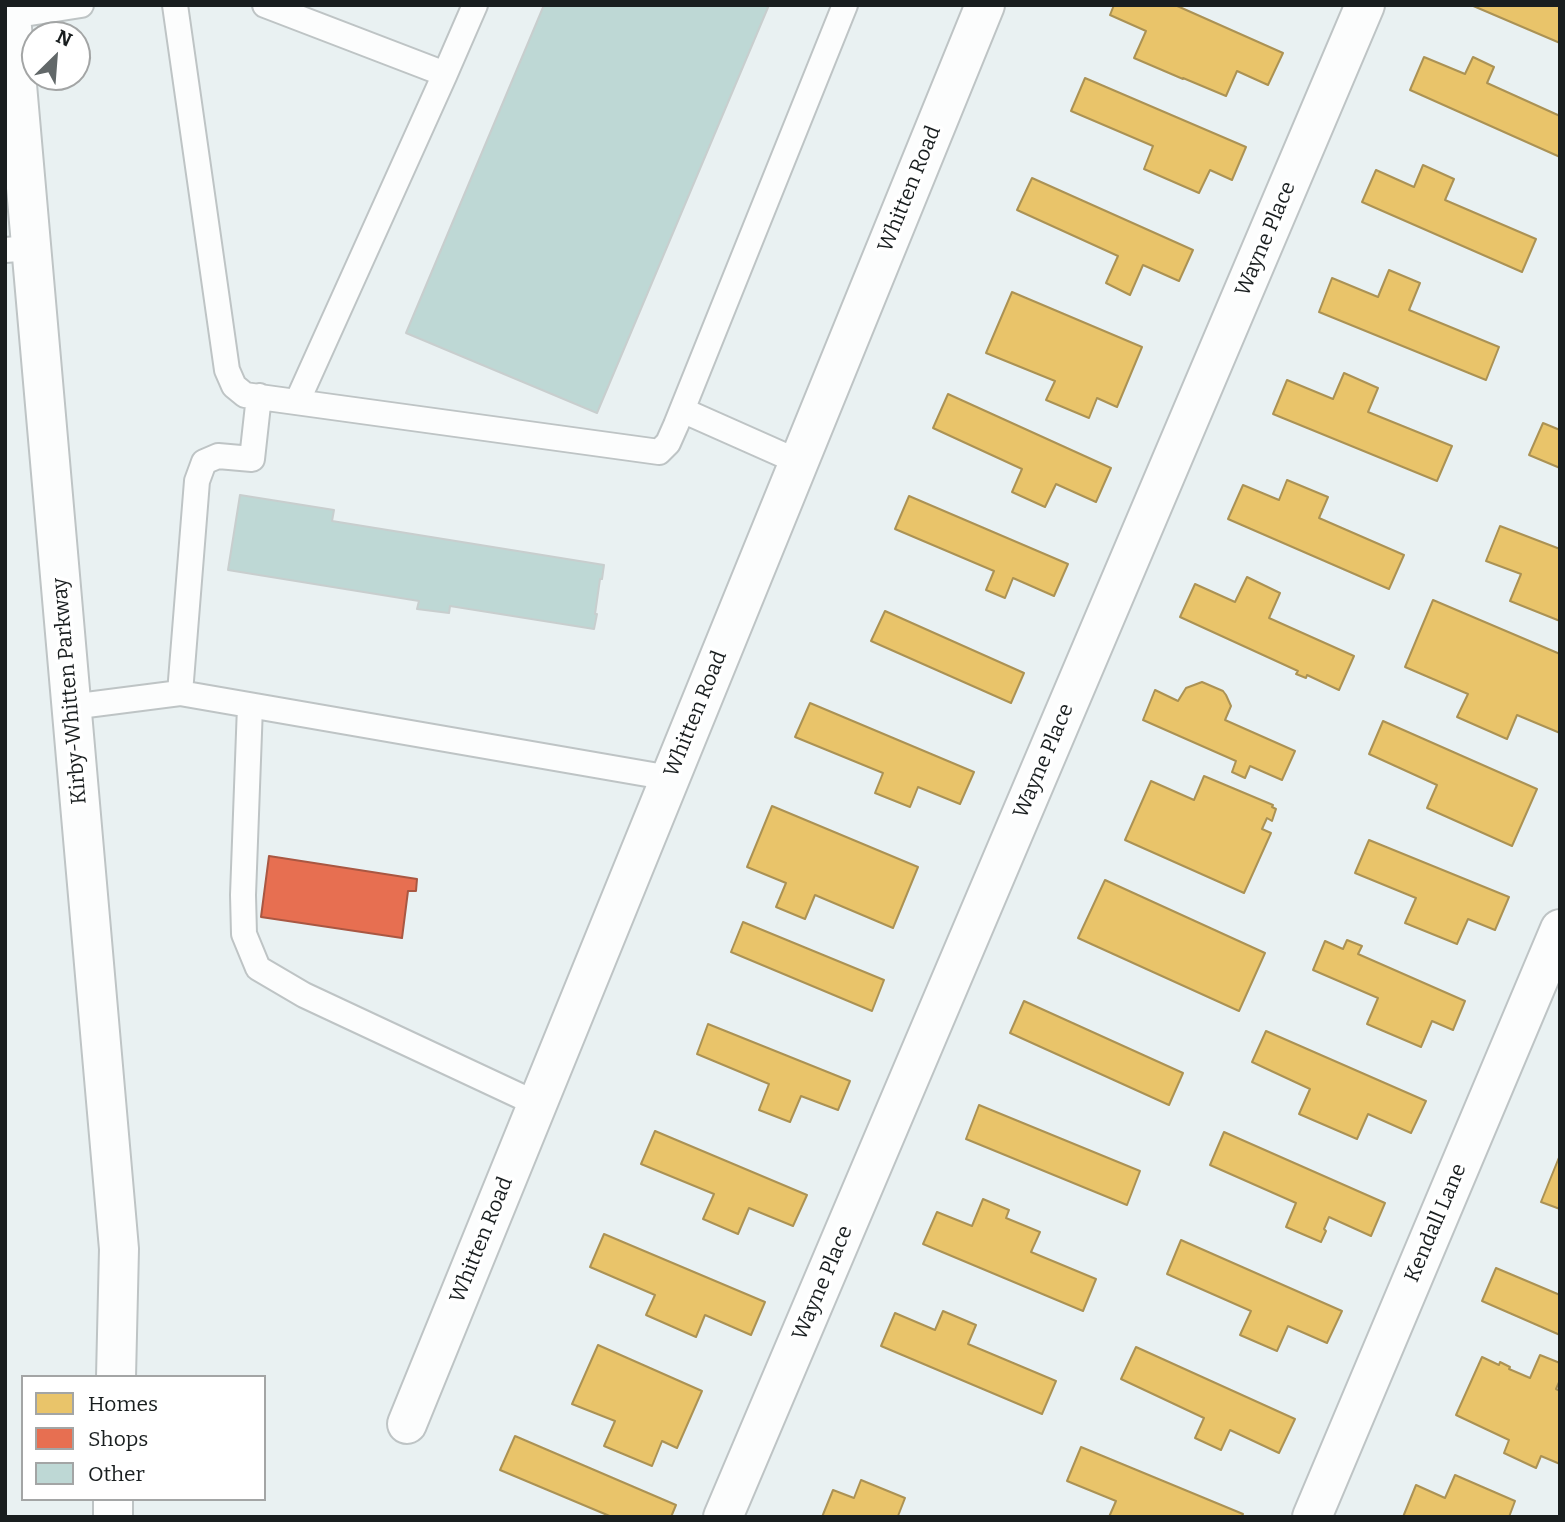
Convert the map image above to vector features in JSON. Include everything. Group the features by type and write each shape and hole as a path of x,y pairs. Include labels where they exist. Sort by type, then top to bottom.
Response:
{"street":[{"name":"Whitten Road","path":"407,1424 985,5"},
{"name":"Wayne Place","path":"723,1517 1365,5"},
{"name":"Kirby-Whitten Parkway","path":"10,11 18,249 71,707 118,1249 116,1375"},
{"name":"Kendall Lane","path":"1312,1517 1560,929"}],"lane":[{"path":"10,11 81,5"},
{"path":"175,5 227,370 234,386 245,395 659,452 668,443 682,410 845,5"},
{"path":"265,5 445,75"},
{"path":"297,402 475,5"},
{"path":"180,693 197,481 204,462 218,456 252,459 259,396"},
{"path":"682,410 799,462"},
{"path":"71,707 180,693 670,778"},
{"path":"250,706 243,908 244,934 258,968 304,995 537,1104"}],"building: Homes":[{"path":"1114,5 1175,5 1283,53 1268,85 1237,71 1226,96 1134,58 1146,31 1110,15"},
{"path":"1471,5 1560,5 1560,43"},
{"path":"1424,57 1465,74 1473,57 1494,67 1487,83 1560,116 1560,157 1410,90"},
{"path":"1085,78 1246,147 1232,180 1210,170 1199,193 1144,169 1153,146 1071,111"},
{"path":"1423,165 1454,179 1445,200 1536,239 1522,272 1362,202 1376,170 1414,187"},
{"path":"1032,178 1193,250 1179,281 1143,265 1130,295 1106,283 1118,256 1017,210"},
{"path":"1389,270 1420,283 1409,310 1499,347 1486,380 1319,312 1332,278 1378,297"},
{"path":"1012,292 1142,347 1117,407 1097,398 1089,418 1046,400 1055,381 986,353"},
{"path":"1344,373 1378,388 1368,412 1452,446 1437,481 1273,414 1287,380 1333,399"},
{"path":"948,394 1111,468 1096,502 1056,484 1045,507 1012,492 1022,469 933,428"},
{"path":"1543,423 1560,430 1560,468 1529,455"},
{"path":"1287,480 1328,497 1319,518 1404,555 1389,589 1228,519 1243,485 1279,500"},
{"path":"909,496 1068,564 1054,596 1013,578 1005,598 986,590 994,571 895,529"},
{"path":"1500,526 1560,549 1560,621 1510,601 1521,574 1486,561"},
{"path":"1247,577 1280,593 1269,618 1354,656 1339,690 1307,675 1306,678 1296,674 1298,671 1180,617 1195,584 1235,602"},
{"path":"1433,600 1560,654 1560,733 1517,715 1507,739 1457,717 1468,694 1405,667"},
{"path":"885,611 1024,673 1011,703 871,641"},
{"path":"1202,682 1226,695 1231,706 1225,720 1295,751 1282,780 1250,766 1245,778 1232,772 1236,761 1143,720 1155,690 1178,701 1186,688"},
{"path":"810,703 974,772 960,804 918,787 910,807 875,793 883,773 795,737"},
{"path":"1383,721 1537,789 1512,846 1427,808 1437,785 1369,754"},
{"path":"1204,776 1273,805 1276,809 1272,821 1267,818 1262,829 1271,833 1244,893 1125,840 1151,781 1194,800"},
{"path":"772,806 918,867 893,928 815,895 805,919 776,907 786,883 747,867"},
{"path":"1369,840 1509,897 1495,930 1468,919 1457,944 1405,923 1416,898 1355,873"},
{"path":"1105,880 1265,953 1239,1011 1078,938"},
{"path":"743,922 884,980 872,1011 731,952"},
{"path":"1347,940 1362,946 1358,954 1465,1001 1453,1030 1432,1021 1421,1047 1367,1024 1378,998 1313,970 1325,941 1343,949"},
{"path":"1024,1001 1183,1073 1169,1105 1010,1033"},
{"path":"708,1024 850,1081 838,1110 801,1096 790,1122 759,1110 769,1084 697,1054"},
{"path":"1266,1031 1426,1101 1411,1133 1368,1114 1357,1139 1299,1114 1310,1089 1252,1062"},
{"path":"979,1105 1140,1171 1127,1205 966,1139"},
{"path":"655,1131 807,1195 793,1226 749,1208 738,1234 703,1219 714,1194 641,1164"},
{"path":"1224,1132 1385,1203 1371,1236 1329,1217 1321,1242 1286,1227 1296,1203 1210,1165"},
{"path":"1560,1155 1560,1209 1541,1202"},
{"path":"983,1199 1009,1210 1006,1218 1040,1232 1031,1252 1096,1279 1083,1311 923,1244 937,1212 972,1226"},
{"path":"604,1234 765,1302 751,1335 705,1315 696,1337 646,1315 655,1295 590,1267"},
{"path":"1181,1240 1342,1311 1327,1343 1288,1326 1277,1351 1240,1335 1251,1311 1167,1274"},
{"path":"1496,1268 1560,1295 1560,1335 1482,1301"},
{"path":"943,1311 976,1325 968,1344 1056,1381 1042,1414 881,1346 895,1313 935,1330"},
{"path":"598,1345 702,1391 677,1448 662,1441 652,1466 604,1446 615,1421 572,1404"},
{"path":"1136,1347 1295,1419 1279,1453 1230,1430 1221,1450 1195,1438 1204,1418 1121,1379"},
{"path":"1540,1355 1560,1363 1560,1380 1556,1389 1560,1391 1560,1464 1541,1456 1536,1468 1504,1453 1509,1440 1456,1415 1482,1357 1499,1365 1500,1362 1530,1378"},
{"path":"515,1436 676,1505 671,1517 612,1517 500,1470"},
{"path":"1081,1447 1243,1514 1242,1517 1109,1517 1116,1501 1067,1481"},
{"path":"1455,1475 1515,1501 1509,1517 1403,1517 1416,1485 1445,1498"},
{"path":"861,1480 905,1498 899,1517 822,1517 833,1490 854,1498"}],"building: Shops":[{"path":"269,856 417,879 416,891 408,891 402,938 261,917"}],"building: Other":[{"path":"544,5 769,5 597,413 406,333"},
{"path":"240,495 334,510 332,521 604,565 594,629 450,606 449,613 417,609 419,601 228,570"}]}
